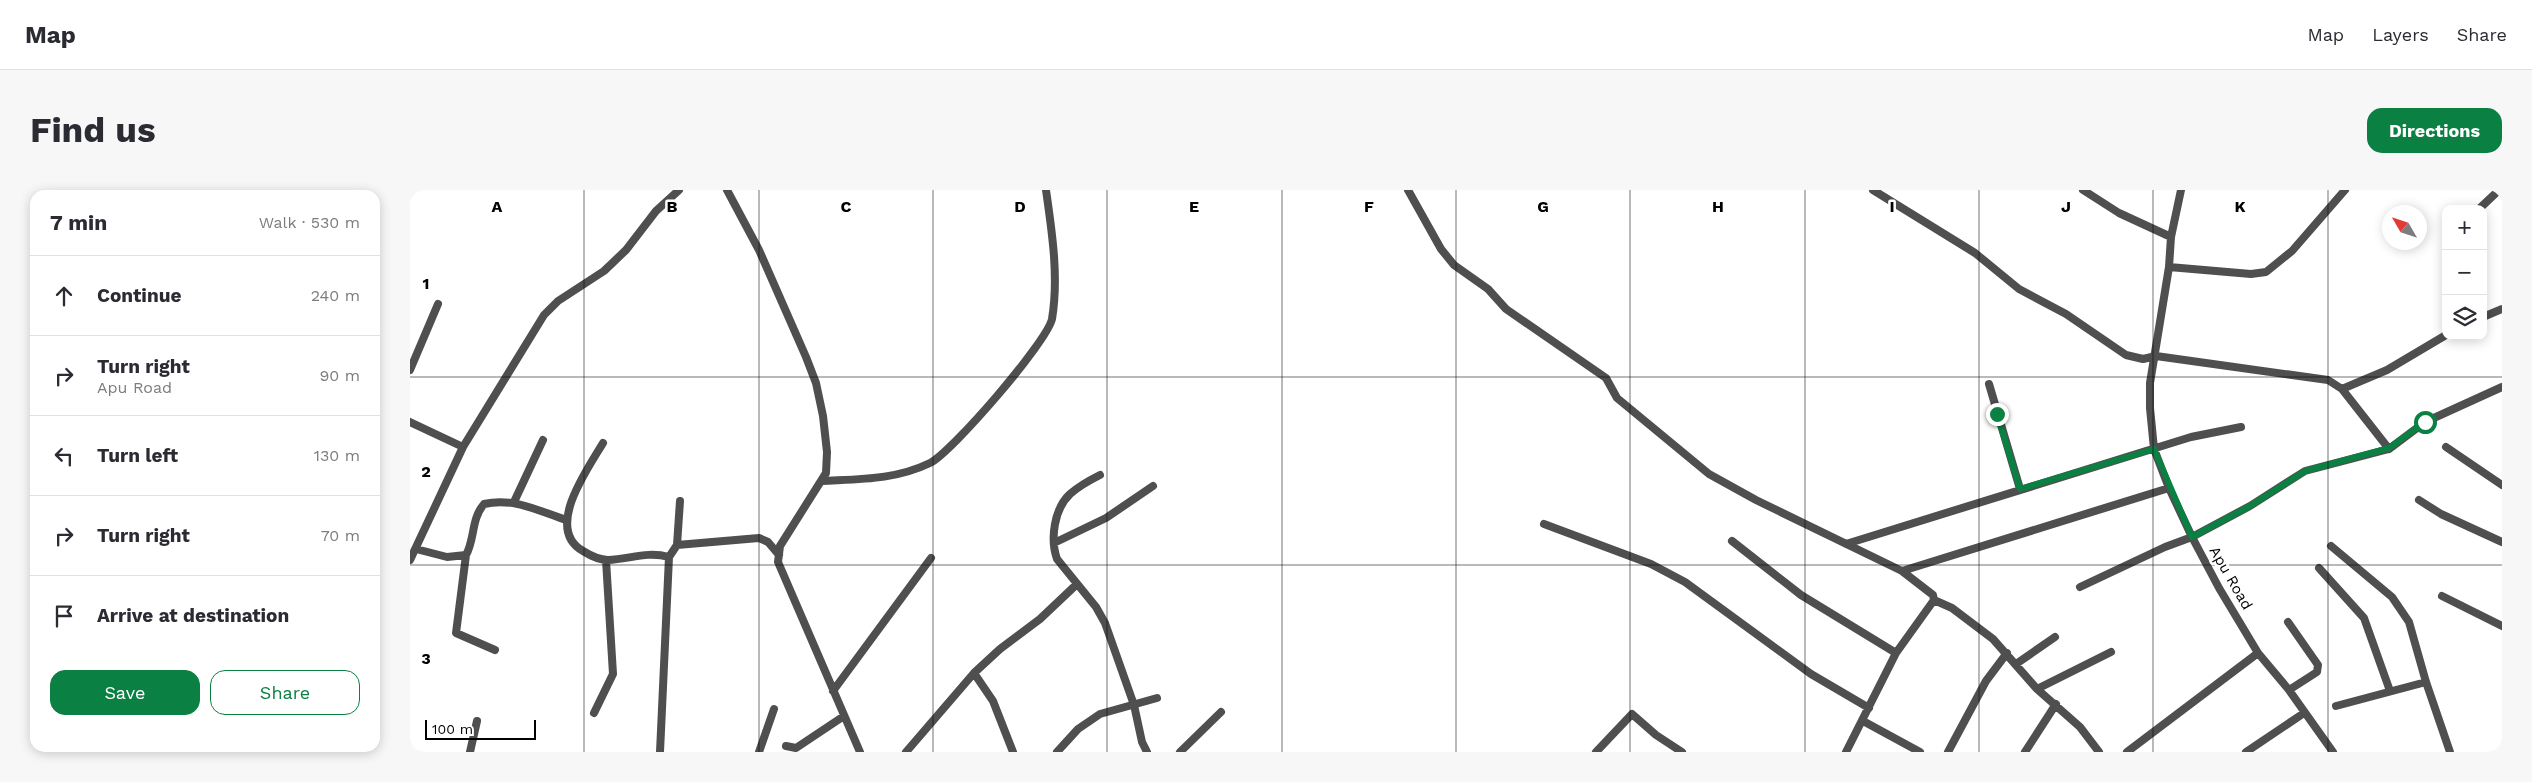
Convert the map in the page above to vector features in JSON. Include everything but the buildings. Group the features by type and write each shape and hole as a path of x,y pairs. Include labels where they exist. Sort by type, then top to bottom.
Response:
{"street":[{"path":"410,560 463,447 544,315 558,301 604,270 626,250 656,211 680,190"},
{"path":"727,190 760,250 816,383 823,416 826,473 784,539 779,556 779,566 860,752"},
{"path":"822,481 891,477 932,462 979,417 1045,336 1052,320 1055,254 1046,190"},
{"path":"1408,190 1441,249 1454,265 1488,289 1506,309 1606,378 1617,398 1710,474 1756,500 1902,571 1933,595 1934,600 1952,608 1969,620 2006,653 2037,689 2080,727 2098,752"},
{"path":"1873,190 1975,253 2019,289 2066,314 2126,355 2142,359 2156,356 2312,376 2328,380 2342,389 2389,448"},
{"path":"2083,190 2120,213 2171,237"},
{"name":"Apu Road","path":"2181,190 2171,237 2169,267 2156,356 2150,383 2150,408 2154,449 2169,488 2192,537 2258,653 2289,690 2333,752"},
{"path":"2169,267 2251,274 2266,272 2292,251 2345,190"},
{"path":"2483,205 2499,190"},
{"path":"410,370 438,304"},
{"path":"2487,315 2502,309"},
{"path":"2342,389 2387,370 2442,338"},
{"path":"1989,384 2020,489"},
{"path":"2080,587 2192,537 2250,506 2305,471 2389,448 2425,422 2502,387"},
{"path":"410,422 463,447"},
{"path":"1846,544 2191,437 2241,427"},
{"path":"514,502 543,440"},
{"path":"603,443 582,479 566,520 569,539 587,553 606,560 655,553 669,557"},
{"path":"2446,447 2502,485"},
{"path":"1100,474 1069,495 1057,516 1054,543 1057,559 1096,607 1105,623 1134,705 1142,742 1147,752"},
{"path":"1054,543 1106,518 1153,486"},
{"path":"1902,571 2169,488"},
{"path":"2419,500 2441,514 2502,542"},
{"path":"494,650 456,633 466,555 476,518 484,504 514,502 566,520"},
{"path":"660,752 669,557 677,545 680,502"},
{"path":"1544,524 1652,564 1685,582 1811,674 1869,708"},
{"path":"677,545 759,538 768,542 779,556"},
{"path":"1732,541 1801,595 1896,653"},
{"path":"2331,546 2392,597 2408,622 2450,752"},
{"path":"416,549 447,557 466,555"},
{"path":"833,691 931,558"},
{"path":"594,712 613,674 606,560"},
{"path":"2319,568 2345,594 2364,618 2390,691"},
{"path":"906,752 974,674 1000,649 1040,619 1078,584"},
{"path":"2442,596 2502,626"},
{"path":"1846,752 1896,653 1934,600"},
{"path":"2288,622 2318,665 2317,672 2289,690"},
{"path":"2016,664 2055,637"},
{"path":"2037,689 2111,652"},
{"path":"1948,752 1991,673 2006,653"},
{"path":"2127,752 2258,653"},
{"path":"974,674 993,701 1013,752"},
{"path":"2336,706 2426,682"},
{"path":"1057,752 1088,721 1116,708 1157,698"},
{"path":"2025,752 2056,704"},
{"path":"759,752 774,709"},
{"path":"1180,752 1221,712"},
{"path":"2246,752 2304,713"},
{"path":"1596,752 1632,714 1682,752"},
{"path":"786,746 796,748 844,716"},
{"path":"470,752 477,721"},
{"path":"1863,721 1920,752"}],"route":[{"path":"1997,414 2020,489 2154,449 2169,488 2192,537 2250,506 2305,471 2389,448 2425,422"}]}
